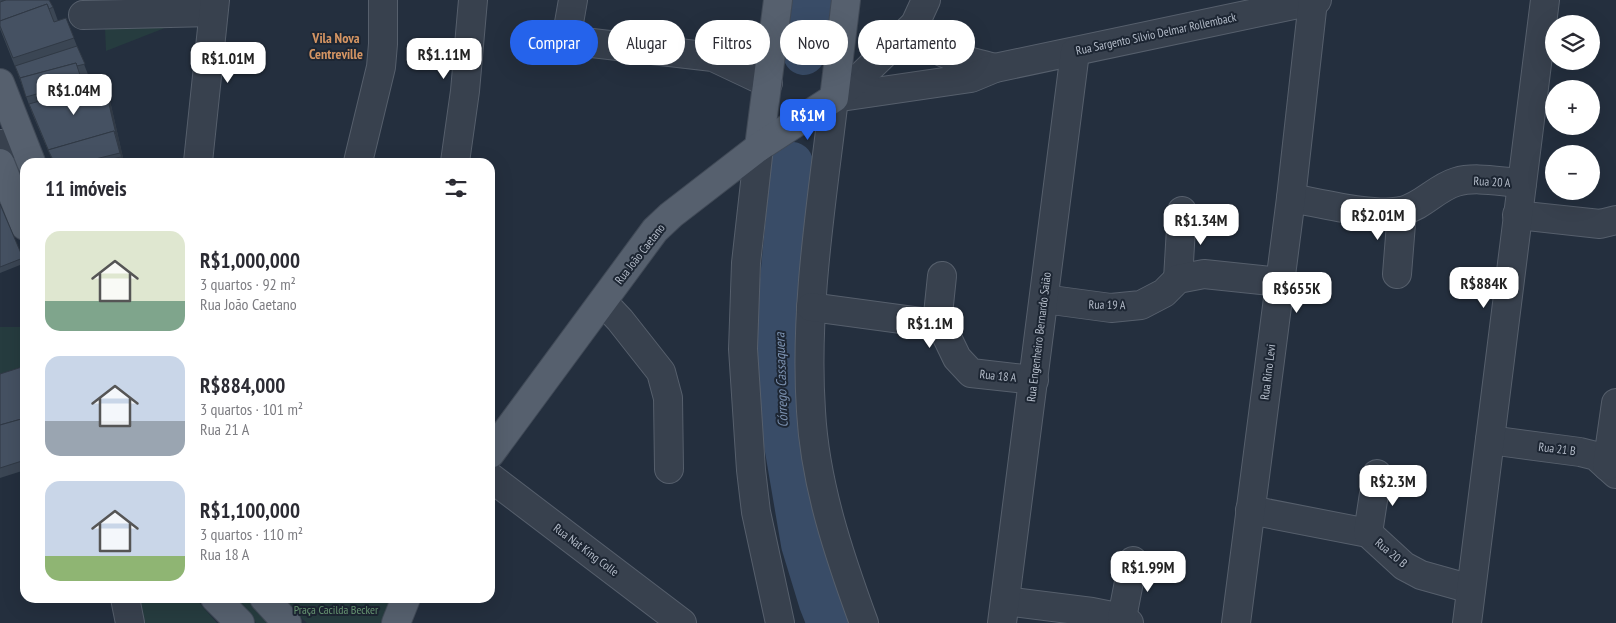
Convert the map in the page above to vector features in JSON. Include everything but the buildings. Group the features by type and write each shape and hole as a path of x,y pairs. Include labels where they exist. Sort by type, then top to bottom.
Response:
{"main road":[{"path":"760,147 778,0"},
{"path":"834,98 846,0"},
{"path":"0,83 18,150"},
{"name":"Rua João Caetano","path":"495,447 655,230 671,215 760,147 834,98"},
{"path":"0,163 20,213"},
{"path":"220,603 240,623"},
{"path":"269,603 287,623"},
{"path":"396,623 404,603"},
{"path":"410,623 411,603"}],"street":[{"path":"359,158 381,67 383,0"},
{"path":"456,158 465,91 473,0"},
{"path":"573,0 566,40 713,57 768,83"},
{"name":"Rua Sargento Silvio Delmar Rollemback","path":"834,98 971,78 995,68 1315,0"},
{"name":"Rua Rino Levi","path":"1236,623 1315,0"},
{"path":"1467,623 1545,0"},
{"path":"83,15 214,6 198,158"},
{"path":"864,623 830,523 817,458 811,412 809,356 811,306 834,98 858,79 921,12"},
{"name":"Rua Sargento Silvio Delmar Rollemback","path":"921,12 920,34 926,42 938,51 995,68"},
{"name":"Rua Engenheiro Bernardo Saião","path":"1004,612 1074,52"},
{"path":"760,147 746,264 743,350 751,470 756,512 776,622"},
{"name":"Rua 20 A","path":"1291,198 1352,209 1388,213 1418,206 1456,182 1473,180 1522,183"},
{"path":"1182,211 1178,279 1204,274 1280,282"},
{"path":"1397,274 1402,211"},
{"path":"1518,216 1600,224 1616,220"},
{"path":"811,306 937,324 942,276"},
{"name":"Rua 19 A","path":"1044,299 1112,308 1141,305 1164,294 1178,279"},
{"path":"603,302 620,320 661,372 668,398 669,469"},
{"name":"Rua 18 A","path":"937,324 944,331 957,358 971,373 1034,380"},
{"path":"1612,470 1616,403"},
{"name":"Rua 21 B","path":"1490,440 1580,452 1596,456 1612,470"},
{"path":"1368,534 1377,474"},
{"name":"Rua Nat King Colle","path":"495,481 682,623"},
{"name":"Rua 20 B","path":"1250,510 1368,534 1404,566 1421,575 1471,589"},
{"path":"1004,612 1126,620 1133,561"},
{"path":"126,603 130,623"}],"green space":[{"path":"175,24 106,51 105,28"},
{"path":"0,327 20,327 20,370 0,376"},
{"path":"139,603 199,603 217,623 143,623"},
{"name":"Praça Cacilda Becker","path":"238,603 256,603 275,623 256,623"},
{"name":"Praça Cacilda Becker","path":"285,603 391,603 392,618 388,623 307,623"}],"waterway":[{"name":"Córrego Cassaquera","path":"809,20 812,0"},
{"name":"Córrego Cassaquera","path":"792,163 778,312 778,372 781,421 802,544 828,623"}],"district":[{"name":"Vila Nova Centreville","path":"336,46"}]}
